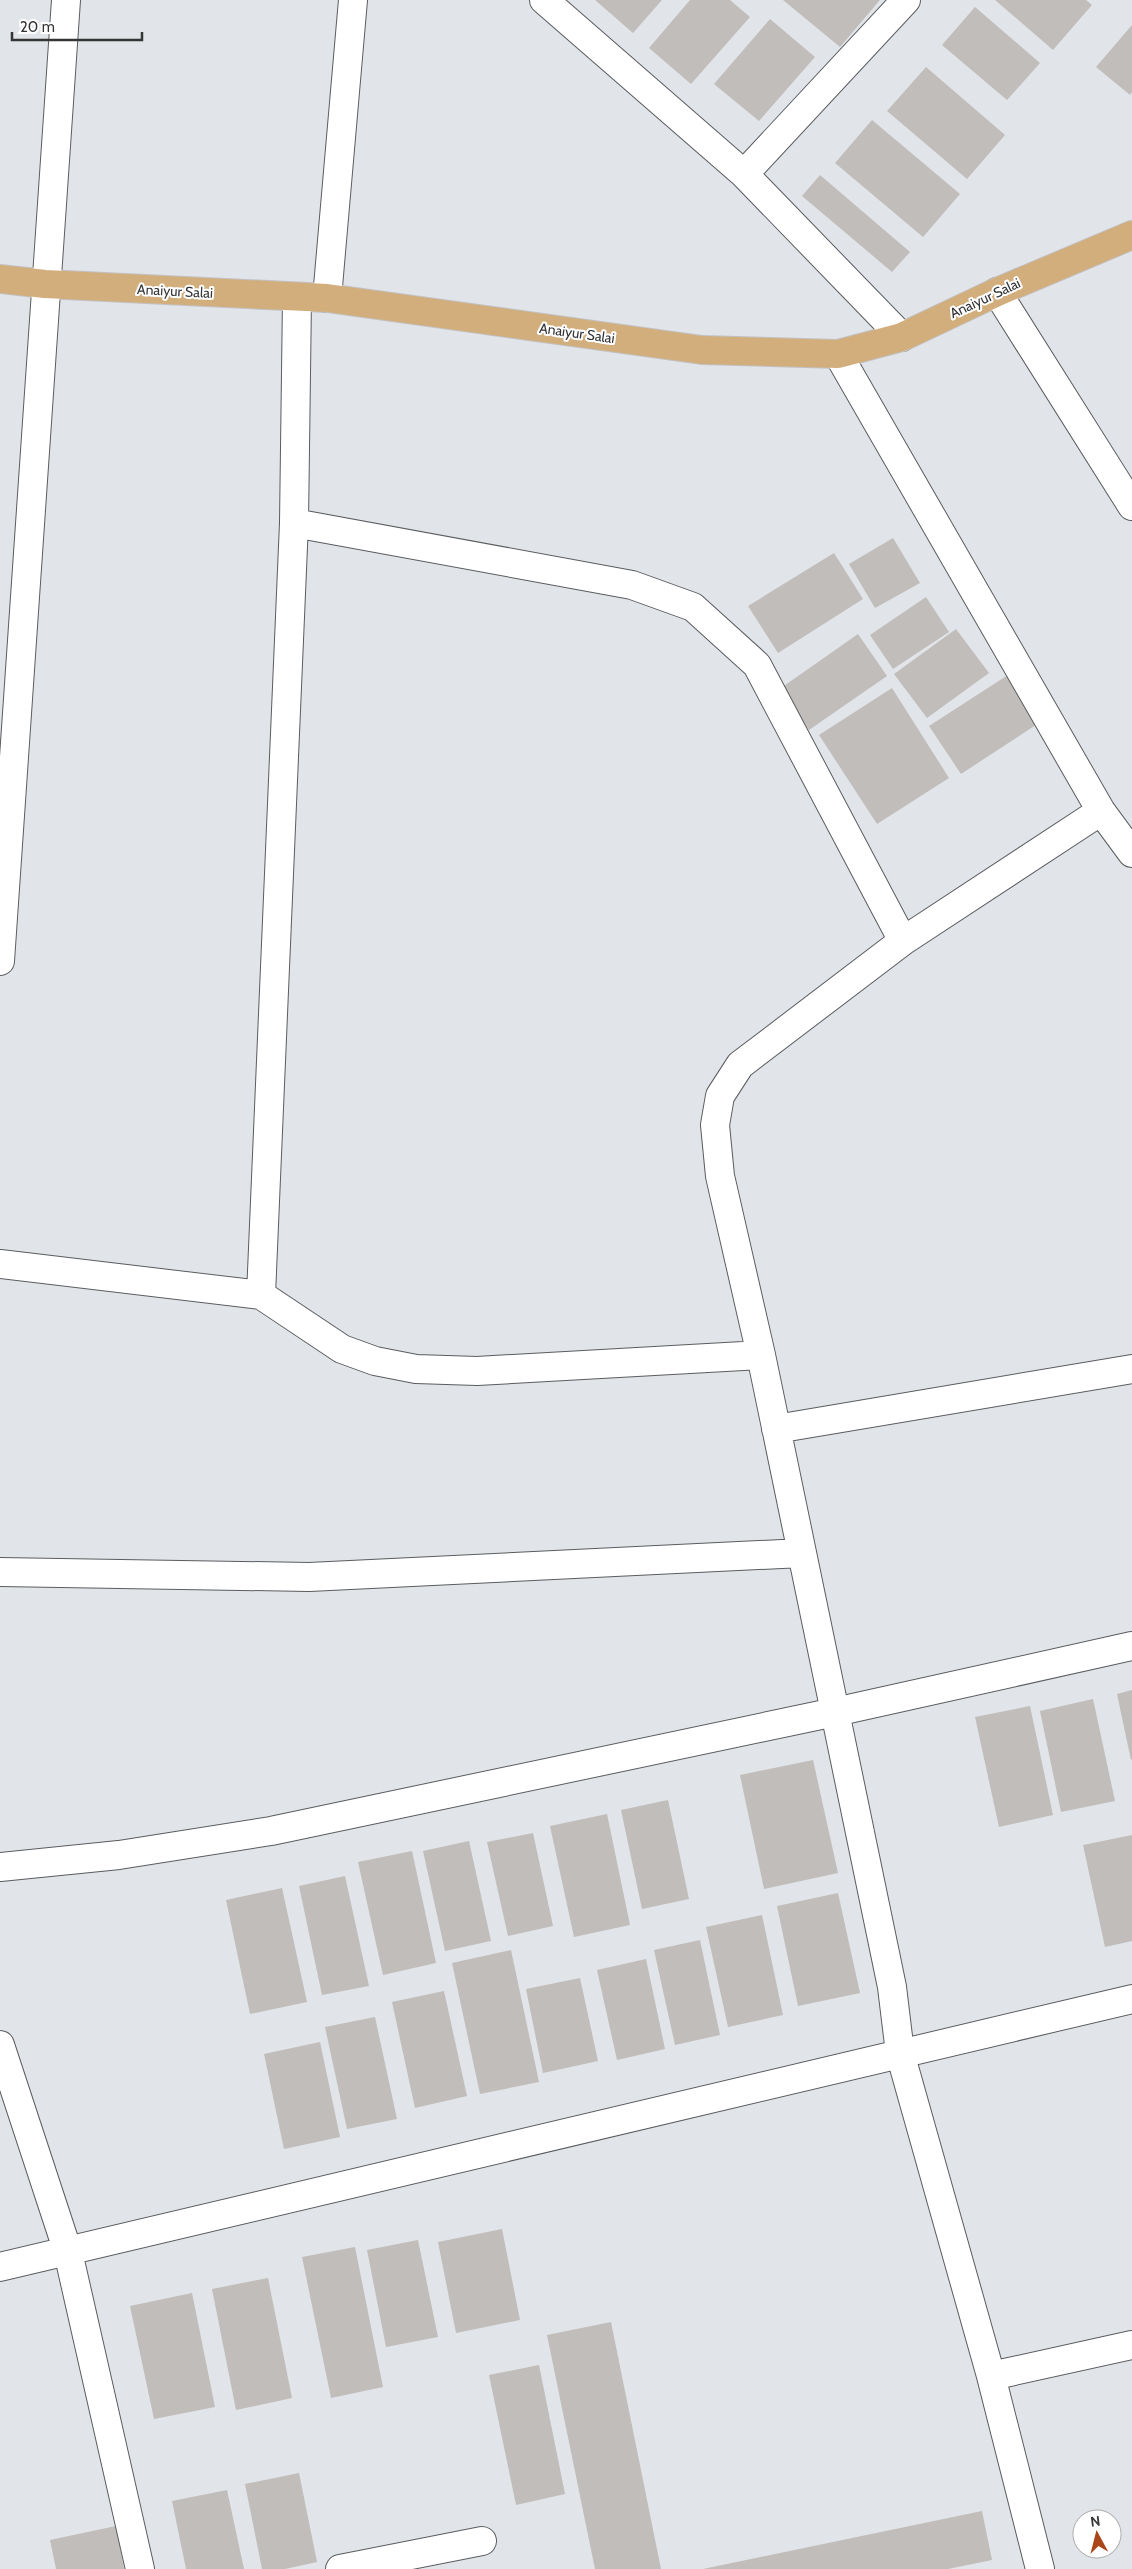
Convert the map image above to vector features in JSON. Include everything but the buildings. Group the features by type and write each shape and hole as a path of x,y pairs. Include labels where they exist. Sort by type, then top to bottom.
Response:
{"main road":[{"name":"Anaiyur Salai","path":"0,279 45,284 327,298 702,350 838,354 902,337 997,292 1132,235"}],"street":[{"path":"0,961 66,0"},
{"path":"327,298 353,0"},
{"path":"544,0 744,174 902,337"},
{"path":"744,174 906,0"},
{"path":"997,292 1132,506"},
{"path":"261,1294 294,523 297,298"},
{"path":"838,354 1101,811 1132,853"},
{"path":"294,523 632,586 693,607 757,665 903,941"},
{"path":"1040,2569 991,2376 900,2052 892,1987 761,1355 720,1176 714,1125 720,1096 740,1066 903,941 1101,811"},
{"path":"0,1264 261,1294 342,1349 375,1361 416,1368 477,1370 761,1355"},
{"path":"776,1429 1132,1369"},
{"path":"0,1572 309,1577 802,1553"},
{"path":"0,1868 119,1855 271,1831 835,1712 1132,1646"},
{"path":"0,2267 900,2052 1132,1999"},
{"path":"0,2046 68,2252 140,2569"},
{"path":"991,2376 1132,2345"},
{"path":"340,2569 482,2541"}]}
